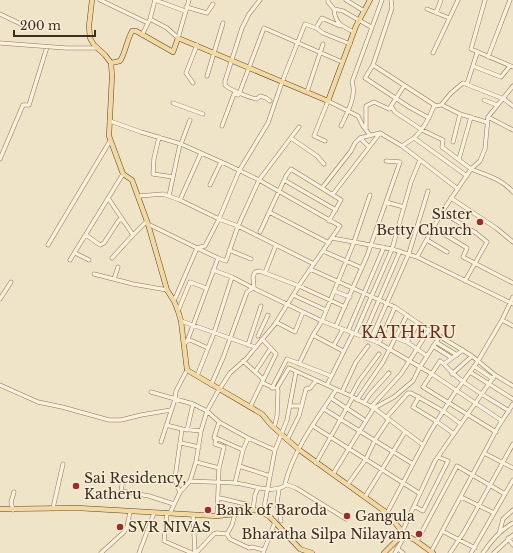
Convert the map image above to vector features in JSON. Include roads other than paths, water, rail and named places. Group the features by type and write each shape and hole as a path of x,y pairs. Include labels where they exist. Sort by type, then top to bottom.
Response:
{"main road":[{"path":"92,0 89,26 90,38 111,63 110,141 123,174 132,180 147,223 167,290 178,311 181,321 187,370 262,414 287,441 387,513 403,533 417,541 429,552"},
{"path":"111,63 120,61 122,58 127,40 132,31 136,31 173,52 178,38 328,101 342,62 368,0"},
{"path":"0,509 92,509 154,513 168,512 217,516 253,510 263,513 275,522 298,551 312,553"},
{"path":"384,553 403,533"}],"street":[{"path":"100,0 167,28 178,38 189,0"},
{"path":"142,35 149,21 155,0 186,9 207,13 214,4"},
{"path":"260,0 249,14 242,28 225,85 229,89 257,99 260,96 270,101"},
{"path":"328,0 334,8 343,11 371,27"},
{"path":"346,0 364,11"},
{"path":"342,126 353,98 354,87 352,82 363,56 371,27 382,0"},
{"path":"391,0 392,8 373,65 365,78 409,107 429,118"},
{"path":"436,13 441,0"},
{"path":"433,53 458,0"},
{"path":"473,66 501,76 512,66 470,49 485,0"},
{"path":"488,57 510,0"},
{"path":"334,8 334,17 341,26"},
{"path":"427,9 449,18"},
{"path":"0,14 25,26"},
{"path":"316,28 322,18 354,32"},
{"path":"207,76 224,23"},
{"path":"197,248 205,246 219,219 240,171 268,123 282,82 306,24 350,44"},
{"path":"222,126 234,94 238,95 240,92 264,28 342,62"},
{"path":"0,43 47,47 97,48"},
{"path":"307,92 323,44"},
{"path":"193,83 186,73 197,45"},
{"path":"0,159 23,106 29,105 47,47"},
{"path":"467,84 477,52"},
{"path":"373,65 436,106"},
{"path":"402,146 414,138 422,130 434,106 441,105 458,86 463,83 504,99 513,106"},
{"path":"366,130 366,106 374,102 389,109 404,86"},
{"path":"417,257 451,198 471,169 480,161 485,149 486,122 488,117 513,86"},
{"path":"484,100 497,105"},
{"path":"325,141 314,136 328,101 358,116 370,135"},
{"path":"173,103 203,114"},
{"path":"391,106 395,112 422,130 443,140 442,147 471,169 497,179 507,185 513,192"},
{"path":"444,106 460,114 486,122"},
{"path":"453,142 460,114"},
{"path":"459,159 470,117"},
{"path":"488,117 513,130"},
{"path":"169,196 180,144 190,120"},
{"path":"110,121 180,144 221,162 259,180 340,226 276,322 255,348 230,374 207,411 196,462 190,481 180,492 168,512 164,541 194,553"},
{"path":"112,258 133,235 147,223 226,261 238,226 259,180 299,127"},
{"path":"333,194 380,133"},
{"path":"322,188 360,138 380,133 402,146 458,189"},
{"path":"160,137 154,158 153,174 173,177"},
{"path":"291,138 317,156 324,164"},
{"path":"360,138 369,147"},
{"path":"414,138 467,176"},
{"path":"48,245 110,141"},
{"path":"180,200 201,153"},
{"path":"327,385 372,296 392,249 411,182 420,160"},
{"path":"336,326 354,288 371,246 400,162 386,161"},
{"path":"210,185 221,162"},
{"path":"260,232 284,180 291,169 342,200 329,221"},
{"path":"70,260 123,174"},
{"path":"284,180 336,210"},
{"path":"371,339 409,253 428,191"},
{"path":"138,196 163,194 180,200 219,219 238,226 314,264"},
{"path":"299,364 313,335 322,321 354,242 370,195"},
{"path":"108,198 133,235"},
{"path":"451,198 496,228 513,242"},
{"path":"386,202 404,207"},
{"path":"269,212 329,243"},
{"path":"442,212 476,232 487,242 476,264 465,281"},
{"path":"86,235 100,245 104,243 119,220 122,220"},
{"path":"434,228 467,248 463,257 513,283"},
{"path":"332,238 409,253 512,303"},
{"path":"427,240 446,252"},
{"path":"265,273 276,245"},
{"path":"174,301 197,248"},
{"path":"348,331 384,248"},
{"path":"229,250 251,259"},
{"path":"323,251 362,268"},
{"path":"363,337 400,251"},
{"path":"75,252 89,260"},
{"path":"184,345 188,339 218,258"},
{"path":"114,279 118,267"},
{"path":"310,269 395,307 429,330 464,350 496,375 513,386"},
{"path":"213,270 232,277 322,321 379,343 410,360 502,421"},
{"path":"254,288 253,278 255,272 260,271 299,286 345,307"},
{"path":"94,274 133,284 167,290"},
{"path":"197,376 214,333 232,277"},
{"path":"0,299 11,282"},
{"path":"178,311 190,282 206,288"},
{"path":"211,385 223,358 247,292 254,288"},
{"path":"334,291 350,297"},
{"path":"293,295 326,310"},
{"path":"387,513 436,421 478,361 512,303 513,297"},
{"path":"248,345 261,306"},
{"path":"379,343 395,307"},
{"path":"276,322 294,332 303,312"},
{"path":"258,336 268,315"},
{"path":"316,462 354,398 383,362 407,315"},
{"path":"502,320 513,326"},
{"path":"181,321 255,348"},
{"path":"407,342 418,323"},
{"path":"334,345 343,329"},
{"path":"333,474 372,407 401,374 429,330"},
{"path":"250,407 276,354 262,339 252,334"},
{"path":"313,335 343,351"},
{"path":"372,407 394,397 413,381 420,367 440,336"},
{"path":"396,338 407,342 427,356"},
{"path":"188,339 208,348"},
{"path":"436,342 457,355"},
{"path":"342,392 356,362 368,346"},
{"path":"433,346 452,358"},
{"path":"255,372 271,348"},
{"path":"444,364 464,350"},
{"path":"354,398 359,382 379,354"},
{"path":"452,374 472,356"},
{"path":"275,388 287,359 331,376"},
{"path":"243,361 262,378 263,383"},
{"path":"496,432 423,387 440,361 452,374 508,411"},
{"path":"474,366 493,379"},
{"path":"275,388 289,368 372,407 423,444"},
{"path":"161,442 175,399 176,391 187,370"},
{"path":"263,513 275,450 287,420 296,372"},
{"path":"470,372 513,399"},
{"path":"364,403 370,394 389,374"},
{"path":"395,553 419,493 438,457 496,375"},
{"path":"287,441 299,416 306,389 310,388 316,381"},
{"path":"263,383 275,388 278,391 277,416 274,428"},
{"path":"0,385 38,402 109,420 121,420 141,414 171,410"},
{"path":"286,485 291,463 298,449 336,390"},
{"path":"151,392 175,399 185,400 194,404 207,411 219,422 248,438 275,450"},
{"path":"348,484 366,459 375,440 388,419 408,393 443,411 461,424"},
{"path":"331,398 363,419"},
{"path":"419,398 412,407 436,421 454,434"},
{"path":"187,430 194,404"},
{"path":"429,552 513,404"},
{"path":"290,406 302,406"},
{"path":"324,409 413,464"},
{"path":"217,516 219,483 218,468 224,447 215,444 216,438 214,438 219,422"},
{"path":"166,425 187,430 202,431"},
{"path":"313,426 419,493"},
{"path":"180,492 175,478 182,429"},
{"path":"365,497 405,432"},
{"path":"216,438 243,450"},
{"path":"235,483 243,450 248,438"},
{"path":"181,443 199,447"},
{"path":"450,553 459,540 513,444"},
{"path":"484,453 513,468"},
{"path":"423,511 448,461 438,457"},
{"path":"196,462 218,468"},
{"path":"53,508 64,464"},
{"path":"239,466 270,476"},
{"path":"417,541 457,466 505,494"},
{"path":"123,480 121,491 149,496 174,504"},
{"path":"471,553 513,480"},
{"path":"190,481 235,483 258,488 279,489 286,485 296,488 346,519"},
{"path":"253,510 255,495 258,488"},
{"path":"279,489 277,504 281,521"},
{"path":"13,510 11,502 14,492"},
{"path":"461,497 494,513"},
{"path":"218,498 234,500 238,503 247,504"},
{"path":"414,506 430,515"},
{"path":"498,534 503,519 513,510"},
{"path":"101,553 124,532 127,527 130,512"},
{"path":"139,553 154,513"},
{"path":"236,514 228,534 230,539 244,546 264,552 275,522"},
{"path":"193,515 194,553"},
{"path":"483,553 498,534 513,523"},
{"path":"442,531 475,548"},
{"path":"194,553 214,534 228,534"},
{"path":"494,553 513,534"},
{"path":"508,538 513,545"},
{"path":"397,548 403,553"}],"place":[{"name":"Sister Betty Church","path":"480,222"},
{"name":"Sai Residency, Katheru","path":"76,486"},
{"name":"Bank of Baroda","path":"208,510"},
{"name":"Gangula","path":"347,516"},
{"name":"SVR NIVAS","path":"120,527"},
{"name":"Bharatha Silpa Nilayam","path":"419,534"}],"district":[{"name":"KATHERU","path":"409,332"}]}
